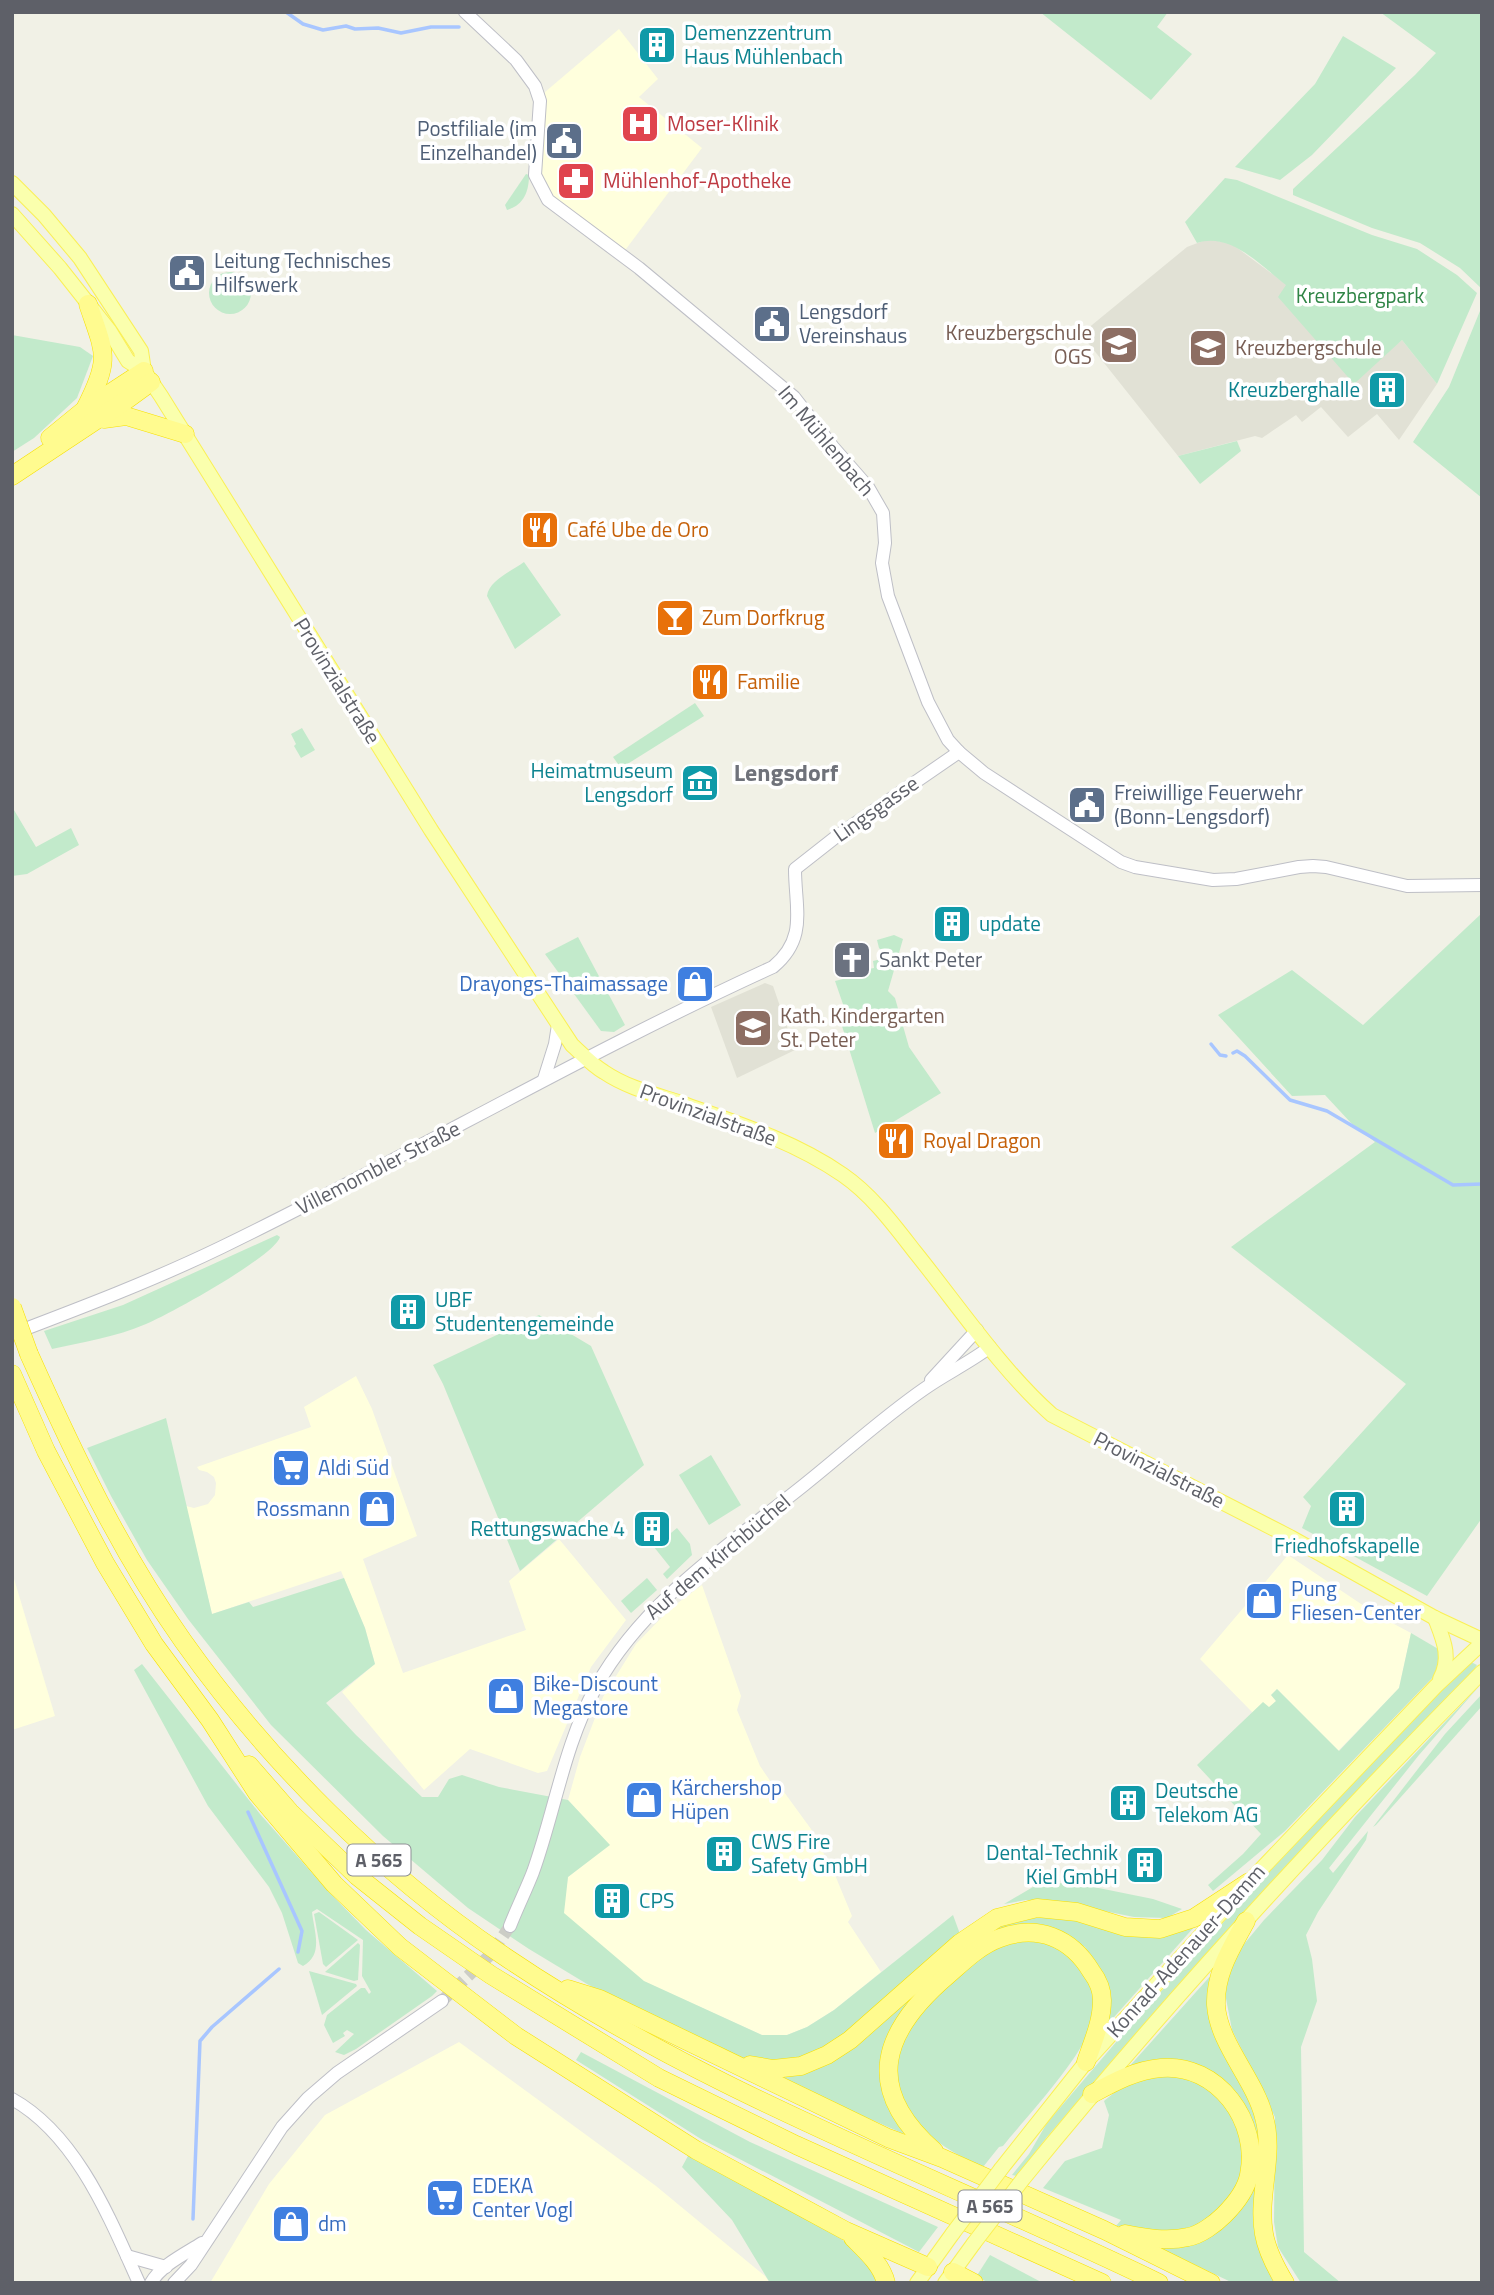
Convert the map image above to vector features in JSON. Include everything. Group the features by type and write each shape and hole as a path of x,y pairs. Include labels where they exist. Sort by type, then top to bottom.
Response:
{"highway":[{"path":"12,476 90,415 104,363 102,346 89,304"},
{"path":"12,463 148,376"},
{"path":"90,415 126,416 185,434"},
{"name":"A 565","path":"12,1307 29,1354 77,1462 107,1520 183,1642 235,1709 305,1788 372,1854 499,1953 600,2015 750,2096 1159,2283"},
{"name":"A 565","path":"12,1374 46,1451 104,1563 154,1644 210,1720 290,1812 357,1876 420,1926 491,1975 659,2078 796,2145 1102,2283"},
{"path":"210,1720 257,1793 334,1884 400,1947 516,2036 696,2150 846,2231 929,2267"},
{"path":"715,2055 773,2069 801,2066 827,2055 850,2040 960,1943 997,1918 1037,1908 1077,1912 1125,1927 1160,1929 1194,1918 1249,1882"},
{"path":"1245,1921 1222,1966 1216,1985 1216,2009 1225,2036 1254,2090 1265,2118 1268,2149 1263,2201 1264,2234 1273,2263 1285,2283"},
{"path":"942,2158 906,2123 895,2105 889,2081 890,2056 896,2034 911,2012 975,1951 1000,1938 1024,1933 1042,1933 1073,1947 1096,1978 1102,1997 1100,2024 1086,2062"},
{"path":"548,1984 600,1999 888,2138 942,2158 1104,2230 1211,2283"},
{"path":"1092,2094 1144,2071 1164,2068 1182,2069 1198,2074 1215,2082 1231,2098 1241,2116 1250,2147 1249,2176 1238,2201 1217,2222 1190,2237 1159,2240 1104,2230"},
{"path":"846,2231 868,2252 883,2273 886,2283"},
{"path":"949,2278 974,2283"}],"main road":[{"name":"Provinzialstraße","path":"12,183 44,215 80,258 141,351 148,376 379,748 572,1045 604,1072 633,1087 790,1145 846,1177 869,1197 894,1225 990,1347 1039,1404 1064,1423 1290,1537 1435,1618 1482,1641"},
{"name":"Provinzialstraße","path":"12,214 61,268 109,330 128,361 148,376"},
{"path":"1435,1618 1447,1658 1446,1669 1436,1686"},
{"name":"Konrad-Adenauer-Damm","path":"917,2283 1001,2169 1086,2062 1249,1882 1482,1641"},
{"name":"Konrad-Adenauer-Damm","path":"949,2278 1023,2179 1092,2094 1245,1921 1482,1672"},
{"path":"929,2267 949,2278 953,2233"}],"street":[{"name":"Im Mühlenbach","path":"465,12 516,60 535,86 540,101 535,175 543,194 555,207 639,268 794,397 868,487 883,513 885,534 882,563 888,596 936,720 959,752 984,773 1121,862 1144,869 1213,880 1236,879 1312,866 1407,886 1482,885"},
{"name":"Lingsgasse","path":"795,869 828,842 959,752"},
{"name":"Villemombler Straße","path":"12,1334 178,1267 264,1226 417,1149 544,1079 773,967 790,948 798,923 795,869"},
{"path":"544,1079 558,1025"},
{"name":"Auf dem Kirchbüchel","path":"924,1389 977,1330"},
{"name":"Auf dem Kirchbüchel","path":"510,1926 533,1873 566,1756 577,1727 597,1685 627,1640 657,1607 699,1570 924,1389 969,1363 990,1347"},
{"path":"174,2283 191,2265 282,2127 308,2098 337,2073 442,2001"},
{"path":"12,2099 28,2109 58,2138 81,2166 95,2189 139,2283"},
{"path":"151,2283 166,2267 208,2239"},
{"path":"127,2256 166,2267"}],"shaded area":[{"path":"619,29 658,79 639,97 702,148 623,253 549,197 538,166 545,92"},
{"name":"Kreuzbergschule","path":"1208,239 1232,244 1382,356 1402,340 1437,384 1399,440 1377,414 1348,437 1321,407 1302,422 1296,415 1262,438 1255,436 1178,456 1081,334 1187,247"},
{"name":"Kath. Kindergarten St. Peter","path":"765,983 773,986 795,1050 737,1078 711,1007"},
{"path":"356,1376 372,1409 417,1536 363,1559 403,1673 526,1630 509,1581 559,1539 626,1620 591,1667 547,1771 538,1773 470,1749 424,1790 342,1692 375,1664 365,1628 341,1571 212,1614 186,1506 194,1508 208,1504 215,1495 216,1483 214,1477 197,1467 311,1427 304,1407"},
{"path":"1288,1555 1379,1616 1411,1633 1399,1688 1338,1751 1277,1689 1271,1695 1276,1701 1269,1708 1263,1703 1253,1713 1200,1659"},
{"path":"12,1572 55,1716 12,1730"},
{"path":"702,1585 741,1696 737,1710 760,1766 775,1788 784,1792 811,1829 835,1875 852,1916 848,1922 881,1972 834,2010 807,2027 787,2035 762,2035 643,1981 563,1913 568,1877 609,1845 568,1800 580,1757 603,1697 636,1644 671,1608"},
{"path":"459,2042 656,2186 770,2283 210,2283 269,2184 325,2115"}],"green space":[{"path":"1040,12 1168,12 1157,27 1192,54 1151,100"},
{"path":"1380,12 1482,12 1482,289 1460,268 1420,243 1372,228 1293,195 1293,189 1436,53"},
{"path":"1343,36 1396,68 1312,155 1280,180 1235,167 1315,84"},
{"path":"526,174 529,175 527,192 518,205 507,210 505,205"},
{"name":"Kreuzbergpark","path":"1225,178 1237,180 1372,235 1417,249 1457,275 1477,293 1437,384 1402,340 1354,384 1278,297 1286,285 1234,246 1210,241 1197,243 1185,222"},
{"path":"230,272 245,278 251,293 245,308 230,314 215,308 209,293 215,278"},
{"path":"1482,306 1482,498 1413,442 1449,387"},
{"path":"12,335 80,347 93,356 77,398 34,438 12,452"},
{"path":"1237,441 1241,451 1200,484 1178,456"},
{"path":"524,562 561,615 515,649 487,596 496,581"},
{"path":"695,703 704,716 621,768 613,757"},
{"path":"302,728 315,750 301,758 291,734"},
{"path":"14,810 36,847 71,828 79,845 27,874 12,876"},
{"path":"1482,913 1482,1518 1427,1596 1302,1528 1311,1506 1303,1497 1406,1384 1231,1247 1375,1142 1351,1123 1325,1095 1292,1096 1218,1015 1292,970 1363,1025"},
{"path":"894,935 903,939 888,991 895,998 909,1047 941,1093 875,1133 838,1013 845,1010 835,981 843,979 842,974 874,968 873,961 881,959 884,953 877,940"},
{"path":"578,937 625,1025 614,1032 601,1031 545,954"},
{"path":"277,1235 280,1237 274,1246 241,1271 158,1318 123,1332 52,1349 44,1331 123,1305"},
{"path":"539,1315 591,1346 644,1465 520,1571 433,1365"},
{"path":"166,1418 212,1614 249,1602 253,1607 344,1578 365,1628 375,1664 326,1703 422,1797 438,1797 449,1779 462,1775 499,1787 568,1800 610,1845 568,1877 564,1913 644,1981 762,2035 787,2035 807,2027 834,2010 953,1915 960,1934 854,2027 815,2054 775,2064 740,2058 629,2007 529,1949 468,1908 383,1836 271,1725 188,1619 147,1560 87,1448"},
{"path":"711,1455 741,1505 709,1525 679,1475"},
{"path":"677,1528 690,1544 692,1555 667,1579 663,1574 670,1567 654,1547"},
{"path":"647,1578 657,1590 631,1613 621,1601"},
{"path":"1411,1633 1440,1650 1437,1673 1285,1831 1213,1891 1208,1885 1261,1834 1197,1765 1263,1702 1269,1707 1276,1701 1271,1695 1277,1689 1339,1751 1399,1688"},
{"path":"1469,1661 1477,1665 1473,1672 1342,1807 1197,1964 1047,2137 1017,2176 1012,2175 1029,2154 1047,2123 1129,2027 1301,1836"},
{"path":"142,1664 260,1814 366,1930 437,1991 432,1996 356,2049 344,2055 335,2052 354,2034 347,2030 343,2033 345,2036 333,2043 324,2025 327,2015 361,1988 365,1988 369,1994 371,1992 362,1976 363,1940 317,1909 312,1912 316,1942 314,1956 303,1966 298,1963 282,1913 269,1887 208,1806 134,1670"},
{"path":"1482,1683 1419,1755 1329,1868 1333,1873 1368,1831 1366,1840 1318,1912 1306,1935 1317,2001 1301,2047 1304,2252 1341,2283 1301,2283 1278,2247 1274,2222 1275,2117 1232,2030 1224,1988 1235,1955 1264,1920 1322,1860 1355,1817"},
{"path":"1482,1694 1482,1706 1373,1827 1445,1734"},
{"path":"1069,1882 1153,1899 1182,1909 1167,1918 1134,1917 1054,1901 1026,1900 1004,1904 1033,1887"},
{"path":"319,1912 358,1940 326,1967 323,1964 314,1914"},
{"path":"1026,1918 1195,1926 1107,2025 1105,1979 1085,1947 1048,1926 1010,1928 906,2009 890,2109 904,2134 775,2077 790,2075 998,1926"},
{"path":"1017,1940 1056,1946 1071,1957 1091,1988 1095,2014 1091,2029 1070,2064 983,2167 936,2140 910,2114 902,2099 898,2082 899,2052 912,2024 939,1993 983,1957"},
{"path":"358,1943 358,1980 325,1972"},
{"path":"309,1971 356,1984 357,1986 322,2015"},
{"path":"1213,1973 1247,2092 1259,2123 1277,2283 1233,2283 1160,2248 1183,2244 1255,2172 1216,2078 1127,2069"},
{"path":"581,2052 750,2142 938,2227 919,2252 701,2139 576,2060"},
{"path":"1153,2076 1176,2076 1200,2083 1226,2103 1243,2142 1241,2175 1234,2193 1203,2223 1171,2234 1116,2226 1121,2220 1043,2188 1065,2161 1102,2148 1109,2115 1104,2101 1120,2088"},
{"path":"689,2154 828,2229 862,2255 879,2283 770,2283 732,2220 682,2167"},
{"path":"990,2255 1043,2283 990,2283 976,2277"}],"waterway":[{"path":"286,12 303,24 323,30 346,26 401,33 431,27 459,27"},
{"path":"1211,1044 1220,1055 1226,1056"},
{"path":"1233,1053 1237,1051 1245,1056 1290,1100 1327,1111 1453,1185 1482,1184"},
{"path":"248,1812 302,1931 298,1952"},
{"path":"193,2219 200,2041 212,2027 279,1969"}],"tunnel":[{"path":"442,2001 490,1955 510,1926"}],"place":[{"name":"Demenzzentrum Haus Mühlenbach","path":"657,45"},
{"name":"Moser-Klinik","path":"640,124"},
{"name":"Postfiliale (im Einzelhandel)","path":"564,141"},
{"name":"Mühlenhof-Apotheke","path":"576,181"},
{"name":"Leitung Technisches Hilfswerk","path":"187,273"},
{"name":"Lengsdorf Vereinshaus","path":"772,324"},
{"name":"Kreuzbergschule OGS","path":"1119,345"},
{"name":"Kreuzbergschule","path":"1208,348"},
{"name":"Kreuzberghalle","path":"1387,390"},
{"name":"Café Ube de Oro","path":"540,530"},
{"name":"Zum Dorfkrug","path":"675,618"},
{"name":"Familie","path":"710,682"},
{"name":"Heimatmuseum Lengsdorf","path":"700,783"},
{"name":"Freiwillige Feuerwehr (Bonn-Lengsdorf)","path":"1087,805"},
{"name":"update","path":"952,924"},
{"name":"Sankt Peter","path":"852,960"},
{"name":"Drayongs-Thaimassage","path":"695,984"},
{"name":"Kath. Kindergarten St. Peter","path":"753,1028"},
{"name":"Royal Dragon","path":"896,1141"},
{"name":"UBF Studentengemeinde","path":"408,1312"},
{"name":"Aldi Süd","path":"291,1468"},
{"name":"Rossmann","path":"377,1509"},
{"name":"Friedhofskapelle","path":"1347,1509"},
{"name":"Rettungswache 4","path":"652,1529"},
{"name":"Pung Fliesen-Center","path":"1264,1601"},
{"name":"Bike-Discount Megastore","path":"506,1696"},
{"name":"Kärchershop Hüpen","path":"644,1800"},
{"name":"Deutsche Telekom AG","path":"1128,1803"},
{"name":"CWS Fire Safety GmbH","path":"724,1854"},
{"name":"Dental-Technik Kiel GmbH","path":"1145,1865"},
{"name":"CPS","path":"612,1901"},
{"name":"EDEKA Center Vogl","path":"445,2198"},
{"name":"dm","path":"291,2224"}],"district":[{"name":"Lengsdorf","path":"786,773"}]}
